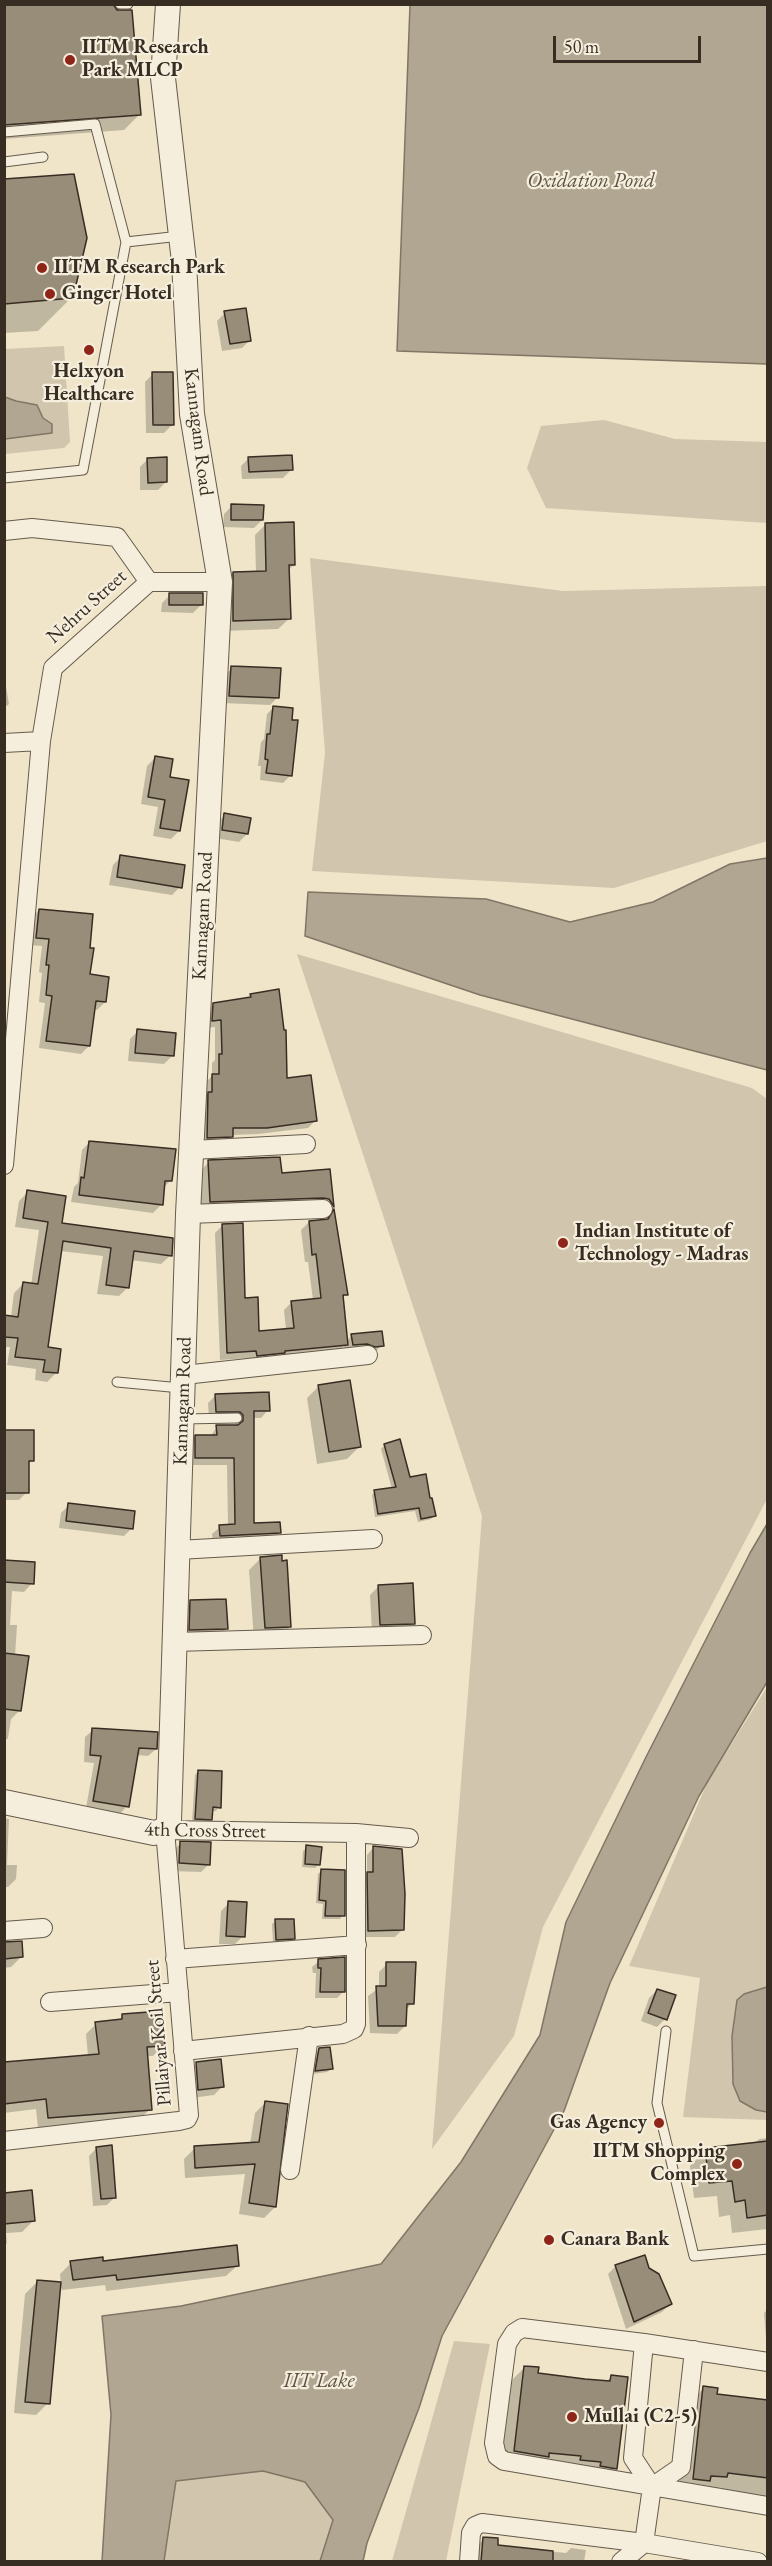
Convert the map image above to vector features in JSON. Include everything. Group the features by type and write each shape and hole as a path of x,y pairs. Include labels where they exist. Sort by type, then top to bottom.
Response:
{"street":[{"name":"Kannagam Road","path":"165,1830 169,1821 188,1214 220,582 192,414 181,236 163,78 168,4"},
{"path":"4,531 32,528 117,537 149,582"},
{"name":"Nehru Street","path":"4,1165 12,986 41,741 53,668 149,582 220,582"},
{"path":"4,743 41,741"},
{"path":"192,1150 306,1144"},
{"path":"188,1214 323,1209"},
{"path":"184,1382 368,1354"},
{"path":"178,1550 373,1539"},
{"path":"174,1642 422,1635"},
{"name":"4th Cross Street","path":"4,1802 154,1833 165,1830 356,1833 409,1838"},
{"name":"Pillaiyar Koil Street","path":"4,2140 187,2119 190,2112 165,1830"},
{"path":"183,2051 343,2034 354,2029 356,2024 357,1945 356,1833"},
{"path":"4,1931 43,1928"},
{"path":"175,1959 357,1945"},
{"path":"50,2002 179,1992"},
{"path":"290,2170 309,2037"},
{"path":"768,2362 644,2343 522,2328 514,2333 507,2344 494,2443 497,2456 504,2461 768,2506"},
{"path":"621,2562 644,2543 652,2487 633,2458 644,2343"},
{"path":"652,2487 681,2467 693,2350"},
{"path":"469,2562 471,2533 475,2526 482,2523 644,2543 758,2562"},
{"path":"644,2543 660,2562"}],"lane":[{"path":"120,4 120,6 128,4"},
{"path":"4,132 95,124 126,242 83,470 4,478"},
{"path":"4,162 43,157"},
{"path":"126,242 181,236"},
{"path":"117,1382 184,1382"},
{"path":"182,1419 237,1418"},
{"path":"666,2031 657,2103 694,2256 768,2249"}],"shaded area":[{"path":"64,346 70,442 64,448 5,454 5,349"},
{"path":"604,420 675,439 767,442 767,523 546,508 527,468 541,426"},
{"path":"310,558 563,591 767,586 767,841 614,888 312,871 325,753"},
{"path":"297,954 752,1088 767,1099 767,1499 543,1927 514,2036 432,2149 482,1516"},
{"path":"767,1687 767,2120 683,2117 700,1978 629,1966 707,1783"},
{"path":"454,2341 490,2344 446,2561 392,2561"},
{"path":"263,2471 305,2481 333,2521 320,2561 164,2562 176,2481"}],"water":[{"name":"Oxidation Pond","path":"410,5 767,5 767,364 397,351"},
{"path":"5,397 37,405 43,418 52,424 52,433 5,439"},
{"path":"767,858 767,1070 480,995 305,936 308,892 486,899 570,922 653,902 730,864"},
{"name":"IIT Lake","path":"767,1524 767,1682 699,1796 610,1983 564,2111 442,2336 419,2408 367,2543 363,2561 320,2561 333,2520 305,2482 263,2471 176,2481 164,2561 102,2561 111,2415 102,2316 181,2306 381,2264 461,2162 540,2035 566,1922 646,1757"},
{"path":"768,1987 767,2112 756,2110 740,2101 733,2084 732,2036 737,2000 744,1994"}],"building":[{"name":"IITM Research Park MLCP","path":"4,4 113,4 117,10 132,10 141,115 4,125"},
{"name":"IITM Research Park","path":"74,174 87,238 73,298 4,304 4,179"},
{"path":"246,308 251,341 230,344 224,311"},
{"path":"152,372 173,372 174,425 153,425"},
{"path":"292,455 293,470 249,472 248,457"},
{"path":"167,457 167,482 148,483 147,458"},
{"path":"231,504 264,505 263,520 231,520"},
{"path":"294,522 295,565 289,565 291,619 233,621 233,572 266,571 265,523"},
{"path":"169,593 203,593 203,605 169,605"},
{"path":"231,666 281,668 279,698 229,696"},
{"path":"273,706 293,708 292,720 298,720 292,776 266,773 267,734 270,734"},
{"path":"155,756 173,759 170,777 189,780 180,831 160,828 165,800 148,797"},
{"path":"224,813 251,818 248,834 222,830"},
{"path":"120,855 185,865 182,888 117,877"},
{"path":"39,909 93,914 90,948 94,948 90,974 109,977 106,1002 96,1001 90,1046 46,1041 52,996 46,995 49,939 36,938"},
{"path":"279,989 284,1030 286,1030 287,1078 311,1075 317,1121 267,1128 233,1128 233,1137 207,1138 208,1092 212,1092 212,1074 219,1074 219,1054 222,1054 221,1020 212,1021 213,1003 251,997 250,994"},
{"path":"137,1029 176,1033 174,1056 135,1053"},
{"path":"89,1141 176,1149 172,1181 165,1181 163,1205 79,1195 81,1177 84,1178"},
{"path":"280,1157 282,1173 330,1169 334,1207 329,1199 323,1198 210,1202 208,1160"},
{"path":"27,1190 66,1196 62,1223 173,1238 172,1256 134,1251 129,1288 106,1285 111,1248 63,1241 48,1347 61,1349 58,1373 43,1372 45,1360 15,1357 18,1338 4,1337 4,1315 18,1317 23,1282 38,1284 48,1222 23,1218"},
{"path":"334,1209 348,1295 343,1295 348,1345 257,1356 256,1351 227,1353 222,1224 243,1223 245,1298 258,1297 259,1331 294,1328 291,1301 321,1298 316,1254 312,1255 309,1221 328,1219"},
{"path":"382,1331 384,1346 353,1345 351,1334"},
{"path":"350,1380 361,1447 329,1452 318,1385"},
{"path":"269,1392 270,1411 254,1411 254,1523 280,1522 281,1533 220,1536 219,1525 235,1524 234,1458 195,1458 195,1435 217,1435 216,1425 238,1425 243,1421 243,1415 240,1412 216,1412 215,1394"},
{"path":"4,1430 34,1430 34,1461 29,1461 29,1493 4,1493"},
{"path":"400,1439 410,1477 426,1474 436,1516 421,1519 419,1508 378,1514 374,1490 396,1487 384,1444"},
{"path":"68,1503 135,1511 133,1529 66,1521"},
{"path":"282,1555 282,1561 287,1560 291,1627 265,1628 260,1557"},
{"path":"4,1560 35,1562 34,1584 4,1582"},
{"path":"413,1583 415,1624 380,1625 378,1585"},
{"path":"226,1599 228,1629 189,1630 190,1600"},
{"path":"4,1653 29,1656 21,1711 4,1709"},
{"path":"92,1728 158,1732 157,1749 139,1748 129,1807 93,1801 101,1756 90,1755"},
{"path":"198,1770 222,1771 221,1808 213,1807 212,1820 195,1819"},
{"path":"180,1841 211,1842 210,1865 179,1863"},
{"path":"306,1845 322,1847 320,1865 305,1864"},
{"path":"373,1846 402,1849 405,1894 404,1930 368,1931 367,1872 373,1872"},
{"path":"321,1869 345,1870 345,1916 325,1916 326,1901 319,1900"},
{"path":"228,1901 247,1902 245,1937 226,1936"},
{"path":"275,1919 294,1919 295,1939 276,1940"},
{"path":"22,1941 23,1957 4,1959 4,1942"},
{"path":"345,1957 345,1992 320,1992 321,1968 318,1968 318,1959"},
{"path":"386,1962 416,1962 414,2004 407,2004 406,2026 378,2026 376,1986 386,1986"},
{"path":"657,1989 676,1995 667,2020 648,2013"},
{"path":"162,2011 165,2046 147,2047 152,2110 48,2118 46,2099 4,2104 4,2062 99,2054 95,2022 122,2019 122,2014"},
{"path":"330,2047 333,2069 315,2071 319,2048"},
{"path":"221,2059 224,2087 198,2090 196,2062"},
{"path":"265,2101 288,2104 276,2207 249,2203 255,2164 195,2168 194,2146 259,2142"},
{"name":"IITM Shopping Complex","path":"768,2141 768,2215 747,2218 745,2200 735,2202 732,2181 709,2183 705,2148"},
{"path":"112,2145 116,2198 101,2199 96,2147"},
{"path":"32,2190 35,2221 4,2224 4,2193"},
{"path":"237,2245 239,2266 117,2280 116,2275 73,2280 70,2261 103,2257 103,2261"},
{"path":"645,2255 649,2268 659,2274 672,2304 634,2322 615,2265"},
{"path":"37,2280 61,2282 50,2404 25,2402"},
{"name":"Mullai (C2-5)","path":"524,2366 539,2367 538,2373 585,2379 610,2381 611,2375 628,2377 617,2469 600,2466 601,2462 580,2460 581,2456 549,2453 549,2457 514,2451"},
{"path":"703,2386 718,2388 717,2394 768,2400 768,2478 728,2473 727,2477 711,2476 710,2481 693,2479"},
{"path":"483,2537 498,2538 498,2545 553,2551 553,2562 481,2562"}],"place":[{"name":"IITM Research Park MLCP","path":"70,60"},
{"name":"IITM Research Park","path":"42,268"},
{"name":"Ginger Hotel","path":"50,294"},
{"name":"Helxyon Healthcare","path":"89,350"},
{"name":"Indian Institute of Technology - Madras","path":"563,1243"},
{"name":"Gas Agency","path":"659,2123"},
{"name":"IITM Shopping Complex","path":"737,2164"},
{"name":"Canara Bank","path":"549,2240"},
{"name":"Mullai (C2-5)","path":"572,2417"}]}
